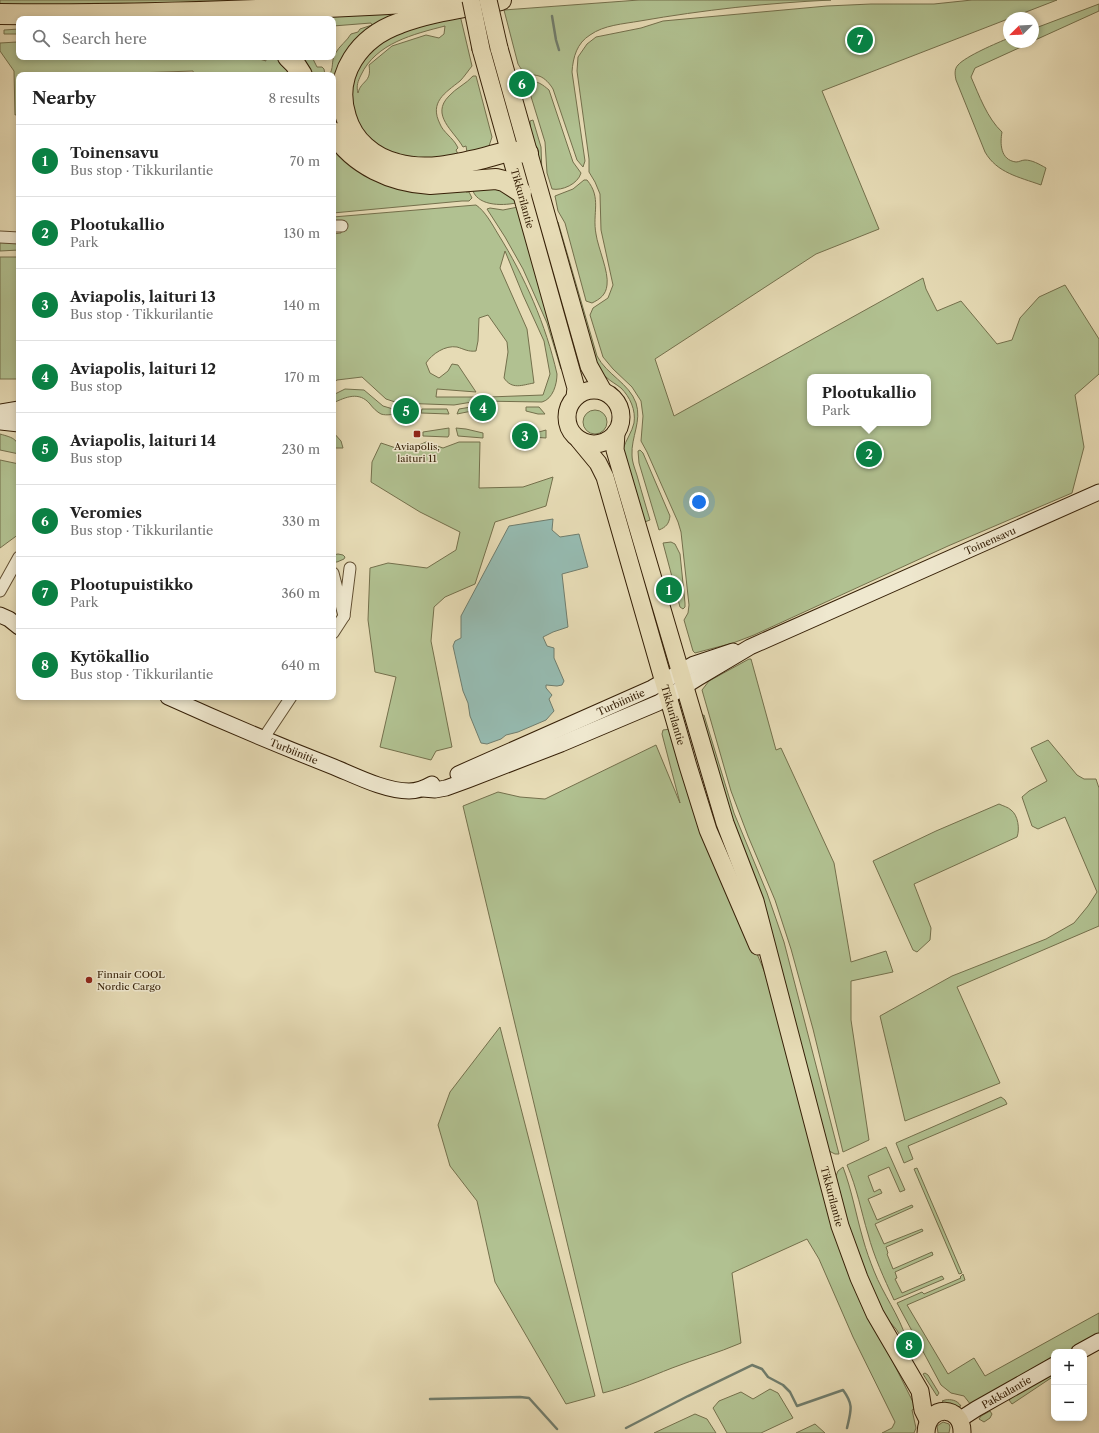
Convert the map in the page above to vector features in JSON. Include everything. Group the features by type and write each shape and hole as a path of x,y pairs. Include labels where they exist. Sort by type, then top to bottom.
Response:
{"highway":[{"path":"0,14 141,13 356,6 460,0"},
{"path":"501,0 423,16 399,23 373,37 362,46 352,58 346,70 342,97 348,123 362,145 377,156 396,164 411,167 431,168 517,156"},
{"path":"141,13 158,16"},
{"path":"291,60 300,72"},
{"path":"336,136 345,148 359,160 374,170 390,176 430,184 496,179 504,181 521,192"},
{"path":"456,181 517,156"}],"main road":[{"name":"Tikkurilantie","path":"471,0 481,49 517,156 589,366 603,391"},
{"name":"Tikkurilantie","path":"488,0 499,48 517,156 521,192 576,388 575,397"},
{"path":"590,390 603,391 613,397 621,414 620,423 616,432 610,438 598,443 588,443 579,440 571,430 567,418 570,404 575,397 590,390"},
{"name":"Tikkurilantie","path":"616,432 615,450 682,679 725,823 755,901 840,1226 875,1314 920,1391 927,1427"},
{"name":"Tikkurilantie","path":"579,440 598,463 605,477 688,766 708,830 742,910 778,988"},
{"name":"Tikkurilantie","path":"920,1391 936,1402 944,1411 955,1415 960,1426"},
{"path":"927,1427 937,1413 944,1411"}],"street":[{"path":"0,237 16,238"},
{"path":"0,412 16,409"},
{"path":"0,422 16,424"},
{"name":"Toinensavu","path":"664,681 682,679 750,647 1099,492"},
{"path":"0,591 16,562"},
{"path":"336,628 344,616 350,568"},
{"path":"336,585 344,616"},
{"path":"0,615 9,619 16,625"},
{"path":"0,625 16,628"},
{"name":"Toinensavu","path":"668,697 682,679"},
{"name":"Turbiinitie","path":"423,789 641,693 664,681"},
{"name":"Turbiinitie","path":"175,700 263,739 369,781 396,790 410,791 446,788 468,780 561,744 658,703 668,697"},
{"path":"263,739 289,700"},
{"path":"1084,1349 1099,1341"},
{"name":"Pakkalantie","path":"960,1426 976,1409 1051,1368"}],"green space":[{"path":"0,0 343,0 0,8"},
{"path":"639,0 831,0 711,10 614,25 601,29 590,35 582,42 576,51 572,72 585,161 583,167 577,160 553,89 543,78 529,74 520,68 504,10"},
{"path":"972,0 1057,0 1026,12 1003,12 1003,21 822,91 879,229 816,254 655,359 674,416 923,278 926,289 937,311 961,301 997,344 1012,340 1020,318 1039,297 1065,285 1099,339 1099,374 1075,395 1084,447 1072,493 948,546 754,635 733,643 695,653 693,651 684,620 688,613 689,605 681,532 678,522 641,441 643,416 641,401 632,387 603,357 590,315 593,308 608,298 613,285 601,230 600,194 589,172 589,159 577,71 578,57 587,44 596,37 641,28 663,21 827,6 934,4"},
{"path":"1099,4 1099,11 1039,38 1039,27"},
{"path":"420,10 350,55 349,133 433,178 336,127 336,72 330,72 333,60 336,60 337,51 351,34 372,25 371,23 336,26 336,16 285,16"},
{"path":"460,15 472,66 460,81 444,94 440,99 436,110 443,130 453,140 458,148 456,150 458,154 417,163 367,142 348,101 359,58 380,38","holes":["445,26 444,34 439,38 426,35 392,46 369,65 370,71 368,78 361,86 358,93 358,81 361,75 376,55 386,48 409,37"]},
{"path":"16,29 16,34 4,34 4,30"},
{"path":"1003,41 1003,48 1019,48 975,68 971,77 980,99 992,120 1002,132 1001,146 1004,155 1011,161 1030,161 1046,168 1041,185 1002,170 985,152 956,80 955,74 956,68 962,61"},
{"path":"16,42 16,60 284,60 294,72 16,72 15,115 14,71 0,51 0,43"},
{"path":"297,60 314,60 317,67 322,67 324,72 305,72"},
{"path":"473,76 476,76 492,137 489,146 467,152 466,146 463,147 446,123 442,110 444,103 449,96"},
{"path":"529,82 537,82 549,90 573,162 581,173 577,180 565,188 552,189 547,173 545,142 529,90"},
{"path":"533,120 541,147 542,175 531,140 530,121"},
{"path":"336,141 469,192 472,198 469,201 336,213"},
{"path":"584,180 587,180 594,193 596,206 596,234 607,280 604,294 592,303 586,301 565,223 558,211 555,196 573,189"},
{"path":"496,185 512,196 516,203 497,204 484,201 474,194 472,188"},
{"path":"476,205 491,222 508,250 526,284 541,320 557,374 554,391 549,398 542,402 478,401 454,405 398,403 386,399 362,377 336,381 336,234 341,233 342,221 336,222 336,217","holes":["505,251 544,341 550,374 543,395 436,397 437,389 476,392 458,365 452,364 448,371 439,378 430,373 426,363 435,353 448,347 457,347 468,351 476,351 479,318 488,315 507,342 508,352 504,378 510,384 518,386 534,383 527,329 500,268"]},
{"path":"518,207 565,367 561,369 547,323 523,269 487,209 503,210"},
{"path":"556,220 558,222 597,356 606,369 623,384 633,396 638,410 632,448 632,458 650,520 642,523 623,449 634,423 633,409 630,400 621,388 609,380 594,362"},
{"path":"0,242 16,243 16,250 0,251"},
{"path":"0,257 16,257 16,379 0,379"},
{"path":"345,389 364,390 383,406 393,409 400,409 400,413 383,415 375,410 366,400 357,396 348,397 336,402 336,394"},
{"path":"477,406 477,410 457,414 459,409"},
{"path":"526,407 539,407 545,414 526,411"},
{"path":"422,409 447,409 449,414 421,413"},
{"path":"595,410 604,413 607,422 604,431 595,434 586,431 583,422 586,413"},
{"path":"449,428 448,437 423,436 423,432"},
{"path":"456,428 483,433 483,438 458,436"},
{"path":"546,430 546,438 532,437 532,434"},
{"path":"0,434 16,441 16,453 0,450"},
{"path":"336,435 341,441 343,448 336,448"},
{"path":"426,442 443,448 459,442 480,442 479,488 523,487 553,477 546,506 495,522 475,584 445,597 434,607 431,641 452,747 436,751 431,760 380,747 396,677 375,672 368,620 370,568 388,563 427,568 456,550 460,532 420,512 371,482 372,462 381,443 405,451"},
{"path":"640,450 643,453 670,516 667,525 659,530 639,463 638,451"},
{"path":"0,460 16,463 16,536 0,548"},
{"path":"671,542 675,544 680,554 685,603 685,607 683,609 680,607 663,543"},
{"path":"336,554 343,555 345,557 344,559 336,562"},
{"path":"751,659 776,750 781,748 834,863 851,962 886,951 893,972 851,981 851,1020 869,1140 843,1152 813,1029 791,949 775,900 731,791 702,690 709,681"},
{"path":"704,715 734,813 767,893 784,942 839,1154 829,1151 826,1146 698,717"},
{"path":"671,729 774,998 798,1083 804,1121 822,1190 878,1332 916,1408 912,1410 916,1428 914,1433 882,1433 892,1428 895,1422 853,1337 819,1259 807,1239 732,1273 741,1343 629,1385 603,1393 463,806 498,792 520,797 545,799 656,745 680,803 662,734 663,730"},
{"path":"1048,740 1077,775 1084,779 1096,779 1099,788 1099,926 957,987 1000,1083 905,1121 880,1016 952,976 1046,939 1074,923 1097,892 1065,817 1038,829 1032,826 1022,797 1029,791 1047,781 1031,748"},
{"path":"999,804 1010,809 1015,815 1018,826 1017,837 914,884 931,928 930,940 917,952 913,950 873,861 936,831"},
{"path":"500,1027 595,1396 566,1404 495,1282 477,1201 450,1166 438,1125 450,1092"},
{"path":"1001,1097 1007,1104 908,1146 913,1159 904,1163 896,1143"},
{"path":"886,1147 905,1190 900,1192 889,1167 868,1176 874,1192 880,1189 882,1193 868,1199 877,1220 912,1205 913,1207 875,1224 884,1244 922,1229 923,1231 886,1247 893,1269 932,1252 933,1255 895,1272 897,1278 895,1279 902,1293 942,1276 944,1279 894,1300 873,1251 847,1165"},
{"path":"843,1167 868,1255 878,1280 903,1329 906,1338 903,1340 896,1329 882,1313 854,1249 836,1176 838,1171"},
{"path":"917,1168 962,1273 959,1274 914,1169"},
{"path":"963,1274 965,1280 907,1305 948,1374 974,1358 985,1376 1099,1313 1099,1335 1073,1349 1051,1349 1051,1362 971,1405 964,1396 951,1393 941,1385 897,1303 922,1292 924,1294 961,1278 960,1277"},
{"path":"925,1373 928,1375 939,1393 937,1396 923,1374"},
{"path":"1051,1373 1051,1378 1012,1404 1009,1400 1020,1391"},
{"path":"770,1389 778,1393 793,1418 761,1433 727,1433 713,1408 719,1401 741,1392 753,1399"},
{"path":"954,1400 961,1406 953,1407 942,1401"},
{"path":"990,1411 992,1414 990,1418 984,1422 979,1419 981,1416"},
{"path":"695,1414 707,1419 716,1433 654,1433"},
{"path":"943,1422 949,1424 949,1433 938,1433 937,1426"},
{"path":"815,1424 825,1433 796,1433"}],"water":[{"path":"553,519 552,530 560,537 579,534 588,567 562,574 568,627 543,637 547,646 554,648 554,658 564,681 562,685 546,685 546,688 552,695 549,699 554,711 546,720 487,744 481,743 470,716 453,646 455,641 461,638 461,616 509,526"}],"waterway":[{"path":"552,16 559,50"},
{"path":"626,1428 752,1365 762,1369 768,1377 783,1385 790,1392 797,1406 843,1390 849,1400 851,1408 847,1428"},
{"path":"430,1399 529,1398 557,1429"}],"place":[{"name":"Plootupuistikko","path":"860,40"},
{"name":"Veromies","path":"522,84"},
{"name":"Aviapolis, laituri 12","path":"483,408"},
{"name":"Aviapolis, laituri 14","path":"406,411"},
{"name":"Aviapolis, laituri 11","path":"417,434"},
{"name":"Aviapolis, laituri 13","path":"525,436"},
{"name":"Plootukallio","path":"869,454"},
{"name":"Toinensavu","path":"669,590"},
{"name":"Finnair COOL Nordic Cargo","path":"89,980"},
{"name":"Kytökallio","path":"909,1345"}]}
